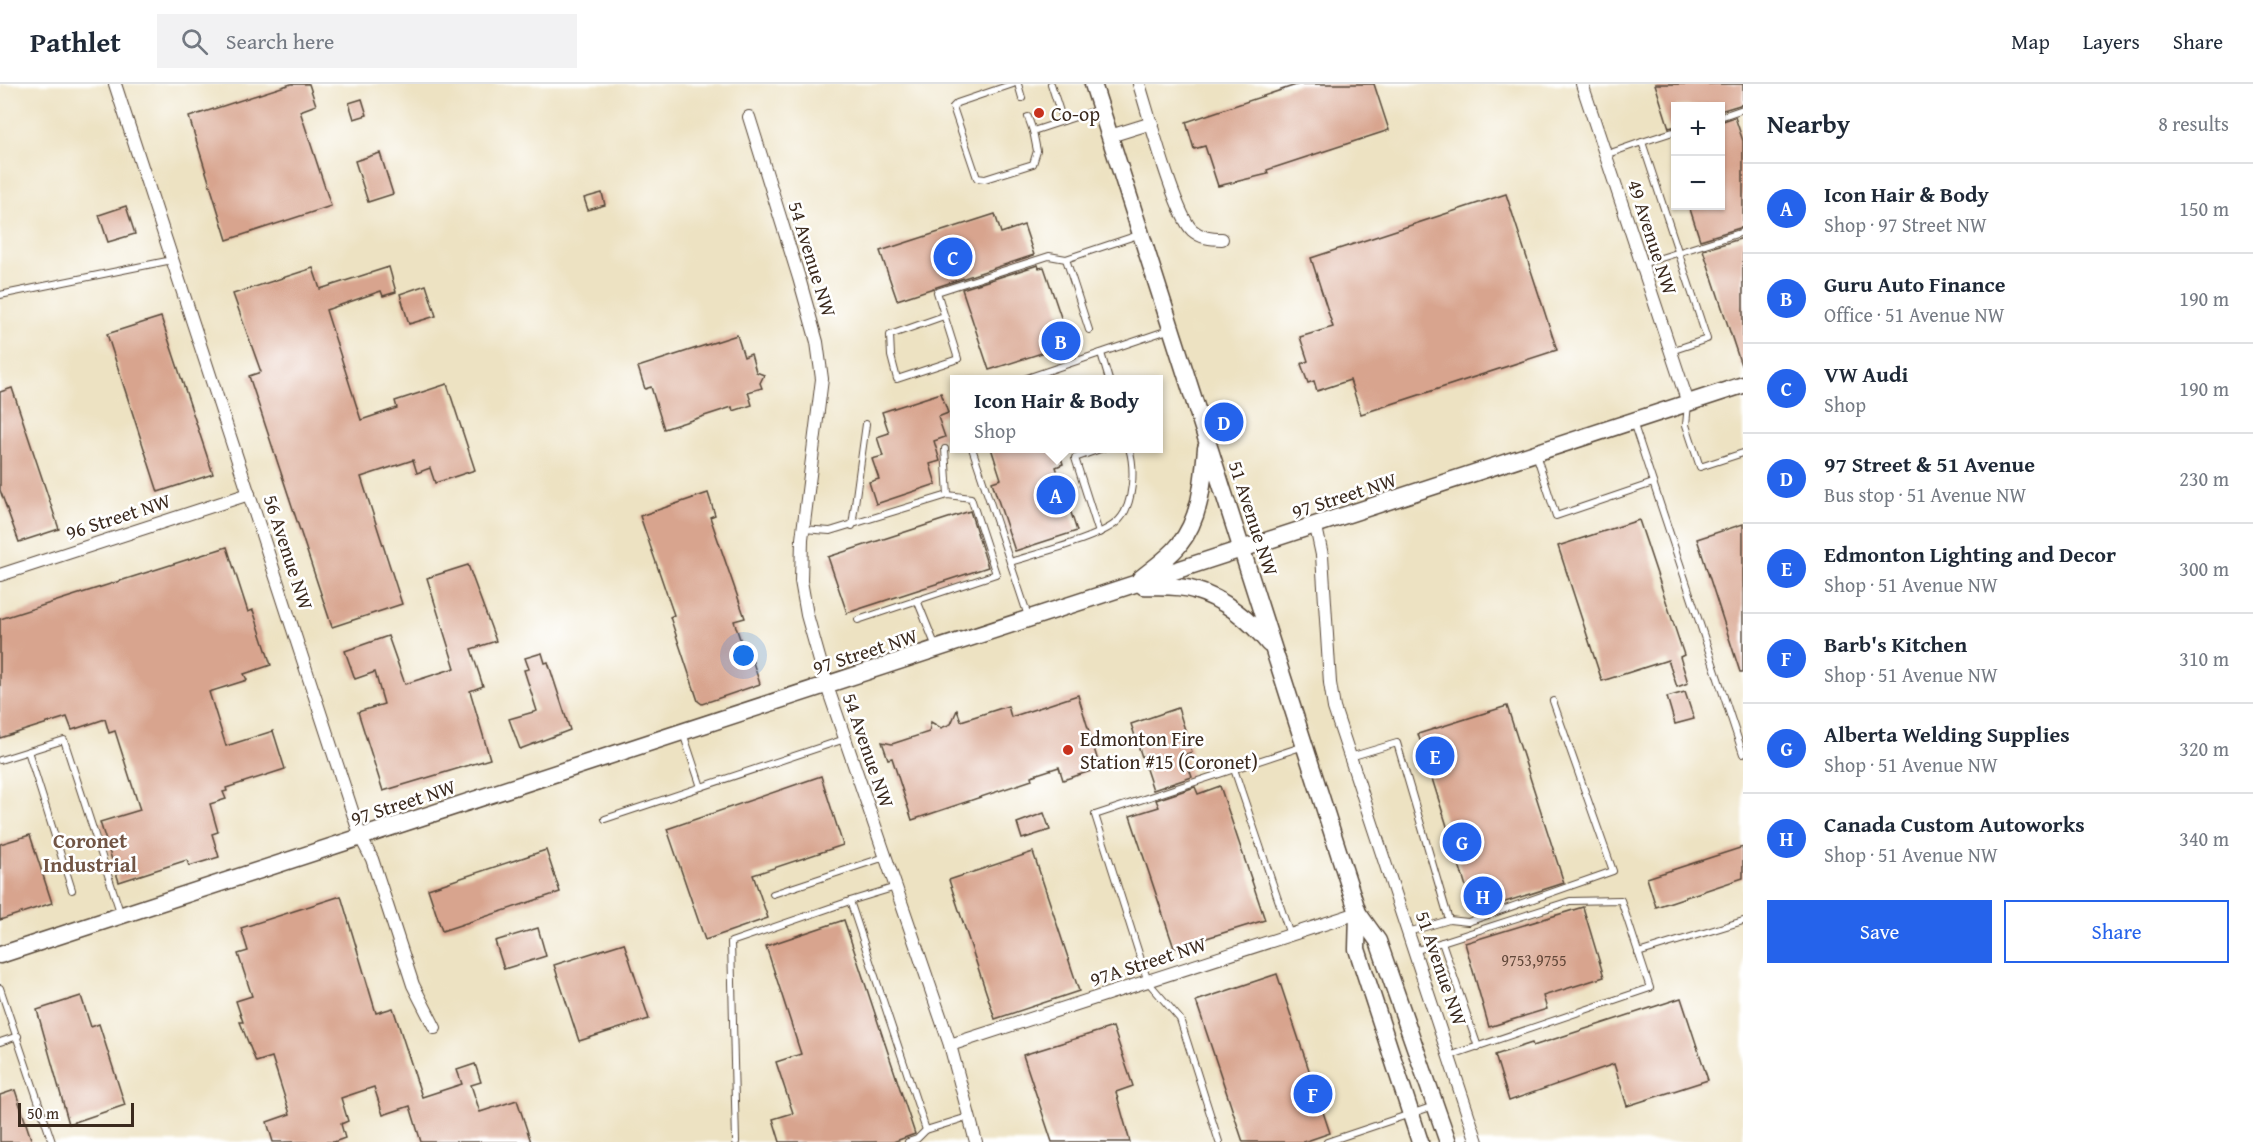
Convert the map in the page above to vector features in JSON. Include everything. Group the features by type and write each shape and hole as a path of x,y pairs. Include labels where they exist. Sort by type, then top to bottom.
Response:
{"street":[{"name":"56 Avenue NW","path":"115,84 361,838 372,859 413,985 435,1028"},
{"name":"51 Avenue NW","path":"1093,84 1358,913 1378,940 1448,1142"},
{"path":"1139,84 1179,206 1191,229 1207,239 1222,239"},
{"name":"49 Avenue NW","path":"1582,84 1688,403"},
{"name":"54 Avenue NW","path":"749,117 802,288 817,342 822,379 803,529 801,581 807,615 827,686 950,1045 971,1116 976,1142"},
{"path":"1110,136 1152,123"},
{"name":"97 Street NW","path":"0,955 1242,549 1316,527 1743,385"},
{"path":"1133,585 1178,547 1190,526 1199,505 1207,441"},
{"name":"96 Street NW","path":"0,575 249,494"},
{"name":"51 Avenue NW","path":"1316,527 1322,555 1330,683 1334,708 1477,1142"},
{"path":"1133,585 1188,588 1214,598 1260,633 1274,649"},
{"name":"51 Avenue NW","path":"1358,913 1357,949 1420,1142"},
{"name":"97A Street NW","path":"950,1045 1358,913"}],"lane":[{"path":"1022,98 1016,84 957,103 953,107 975,177 985,179 1033,164 1037,151 1028,117"},
{"path":"1051,84 1063,121"},
{"path":"1032,130 1101,108"},
{"path":"1725,115 1743,109"},
{"path":"1605,155 1671,133"},
{"path":"1642,142 1707,339 1671,351"},
{"path":"1641,264 1743,231"},
{"path":"944,316 890,335 891,356 897,379 958,359 937,292 1049,256 1066,259 1141,234"},
{"path":"1066,259 1089,330"},
{"path":"0,295 172,260"},
{"path":"1037,375 1172,329"},
{"path":"1101,353 1108,375"},
{"path":"1688,403 1686,425 1700,467 1743,453"},
{"path":"1633,422 1743,754"},
{"path":"852,526 866,424"},
{"path":"945,449 948,495"},
{"path":"974,453 1029,619"},
{"path":"1089,453 1075,458 1099,533"},
{"path":"1010,562 1099,533 1119,520 1130,494 1130,453"},
{"path":"1535,454 1556,516 1653,483"},
{"path":"803,529 830,531 852,526 948,495 971,498 996,574 858,620"},
{"path":"917,600 937,650"},
{"path":"1408,932 1449,921 1468,922 1613,871 1553,701"},
{"path":"683,732 701,787"},
{"path":"605,819 845,739"},
{"path":"0,760 64,740 121,915"},
{"path":"1350,757 1396,743 1449,921"},
{"path":"1219,1142 1180,1019 1148,982 1095,815 1305,745"},
{"path":"28,751 72,890"},
{"path":"1234,769 1290,935"},
{"path":"773,894 885,857"},
{"path":"736,1142 731,942 896,887"},
{"path":"1414,951 1569,901 1621,900 1650,988 1449,1056"},
{"path":"850,902 926,1130"},
{"path":"1638,953 1743,921"},
{"path":"1442,942 1478,1047"},
{"path":"0,988 3,1003 18,1036 51,1142"},
{"path":"0,1042 18,1036"},
{"path":"1327,1142 1435,1106"},
{"path":"908,1142 917,1139 926,1130 971,1116"}],"building":[{"path":"291,84 309,84 316,105 300,111 331,206 227,240 189,117"},
{"path":"1299,84 1374,84 1389,130 1267,170 1268,174 1218,186 1205,146 1194,149 1186,122"},
{"path":"1655,84 1743,84 1743,104 1725,109 1725,102 1671,102 1671,127 1669,128"},
{"path":"362,99 367,115 354,119 349,103"},
{"path":"1735,117 1743,141 1743,227 1700,240 1690,210 1725,210 1725,120"},
{"path":"380,153 393,194 368,202 355,161"},
{"path":"602,193 605,205 588,210 584,198"},
{"path":"1506,194 1557,350 1361,414 1350,380 1317,391 1314,381 1308,383 1301,364 1308,361 1300,337 1333,327 1311,258"},
{"path":"126,206 135,234 108,242 99,215"},
{"path":"995,214 1001,233 1024,225 1034,255 897,300 880,251"},
{"path":"1743,238 1743,365 1741,365 1703,250"},
{"path":"1038,265 1039,268 1044,267 1070,344 989,370 962,289"},
{"path":"389,267 396,292 383,296 381,291 326,310 361,420 397,408 395,401 447,384 475,470 435,483 430,468 417,473 413,460 361,477 402,604 332,627 249,376 261,372 233,294 313,268 320,289"},
{"path":"426,285 436,316 409,324 400,294"},
{"path":"161,317 213,474 158,492 107,334"},
{"path":"737,335 744,357 751,354 756,372 764,375 760,383 762,388 748,392 752,405 733,411 732,407 664,429 651,387 645,389 638,367"},
{"path":"12,388 59,529 19,542 0,490 0,392"},
{"path":"941,393 948,413 938,417 945,437 934,441 940,461 930,464 936,484 876,504 869,482 879,479 872,459 883,456 877,437 889,433 882,412"},
{"path":"993,453 1060,453 1063,464 1056,467 1077,531 1015,551 992,482 1001,479"},
{"path":"708,493 715,515 710,517 745,618 734,621 746,657 751,656 760,684 702,704 698,701 670,617 674,615 640,516"},
{"path":"970,511 988,567 847,613 828,557"},
{"path":"1639,520 1684,655 1680,657 1688,683 1677,687 1668,660 1602,681 1558,546"},
{"path":"1743,524 1743,672 1740,672 1697,539"},
{"path":"227,547 248,612 253,610 271,665 244,674 247,680 209,692 226,746 273,731 285,769 226,788 227,791 223,792 226,799 210,804 218,832 212,834 219,857 189,866 187,860 119,882 100,822 140,810 115,731 109,733 105,719 72,730 67,717 0,738 0,619"},
{"path":"468,565 496,641 471,649 483,686 470,691 490,759 383,791 358,712 384,704 375,672 355,679 345,651 388,636 405,684 455,668 427,578"},
{"path":"542,653 545,663 548,662 570,730 520,749 509,719 537,711 524,670 529,669 525,658"},
{"path":"1685,692 1694,719 1675,724 1667,697"},
{"path":"1078,695 1100,768 1063,780 1059,767 1031,776 1032,780 912,820 892,758 888,759 882,742 892,744 929,732 931,722 941,728 951,724 957,710 961,721 1008,706 1011,717"},
{"path":"1507,706 1564,883 1474,912 1418,734"},
{"path":"1178,708 1192,752 1184,755 1192,777 1153,790 1131,724"},
{"path":"821,776 843,845 753,875 768,918 705,940 667,829"},
{"path":"1220,786 1265,920 1174,948 1130,816 1159,807 1156,800 1195,787 1198,794"},
{"path":"1044,813 1050,830 1022,839 1017,823"},
{"path":"30,835 52,903 0,920 0,844"},
{"path":"1743,847 1743,878 1656,907 1647,878"},
{"path":"546,850 560,892 442,931 428,889"},
{"path":"1033,852 1079,991 995,1019 949,880"},
{"path":"341,896 376,1013 393,1008 422,1097 462,1084 457,1070 475,1064 481,1082 471,1085 480,1112 517,1100 531,1142 421,1142 410,1106 383,1115 374,1087 341,1098 348,1121 341,1124 345,1138 334,1142 273,1142 267,1122 290,1114 272,1057 256,1062 240,1022 243,1022 236,1001 252,996 238,954 248,951 241,928"},
{"path":"1583,907 1604,977 1543,996 1547,1009 1489,1027 1465,943"},
{"path":"844,920 915,1134 893,1142 780,1142 773,1119 793,1113 776,1062 801,1054 766,946"},
{"path":"538,928 546,956 504,969 495,941"},
{"path":"624,943 649,1019 579,1041 554,965"},
{"path":"1277,974 1330,1133 1304,1142 1243,1142 1196,1001"},
{"path":"81,996 91,1027 99,1024 125,1105 69,1124 37,1010"},
{"path":"1681,998 1708,1080 1627,1106 1614,1064 1509,1101 1495,1055 1532,1043 1533,1046"},
{"path":"1113,1027 1133,1086 1116,1092 1130,1142 1052,1142 1023,1055"},
{"path":"15,1090 32,1142 0,1142 0,1095"}],"place":[{"name":"Co-op","path":"1039,113"},
{"name":"VW Audi","path":"953,257"},
{"name":"Guru Auto Finance","path":"1061,341"},
{"name":"97 Street & 51 Avenue","path":"1224,422"},
{"name":"Icon Hair & Body","path":"1056,495"},
{"name":"Edmonton Fire Station #15 (Coronet)","path":"1068,750"},
{"name":"Edmonton Lighting and Decor","path":"1435,756"},
{"name":"Alberta Welding Supplies","path":"1462,842"},
{"name":"Canada Custom Autoworks","path":"1483,896"},
{"name":"Barb's Kitchen","path":"1313,1094"}],"district":[{"name":"Coronet Industrial","path":"90,852"}]}
